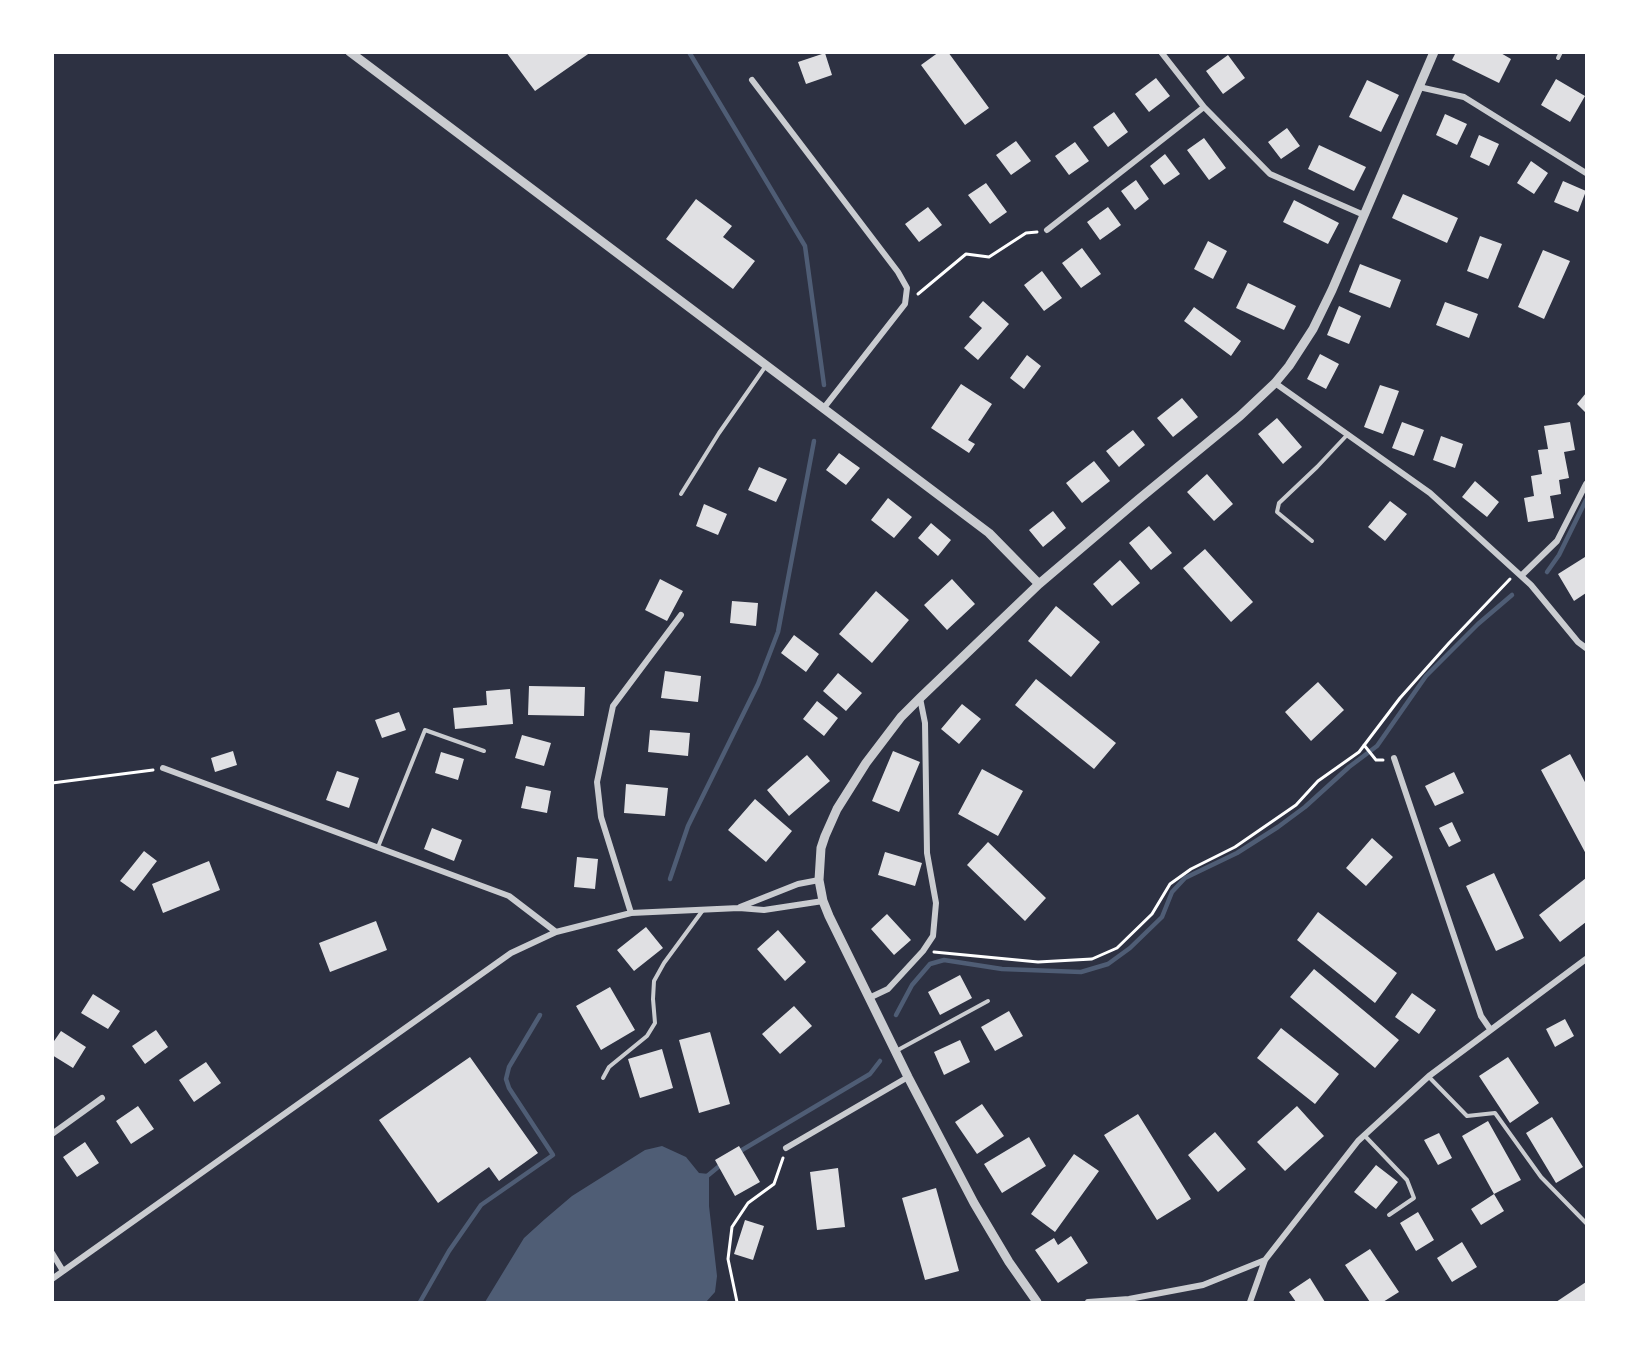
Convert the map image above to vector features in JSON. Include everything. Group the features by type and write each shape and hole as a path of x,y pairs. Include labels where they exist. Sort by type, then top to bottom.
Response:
{"street":[{"path":"350,52 989,533 1040,584"},
{"path":"1161,52 1204,108 1270,174 1364,215"},
{"path":"1037,1302 1009,1262 974,1203 869,998 823,901 819,880 821,848 837,809 880,743 920,698 1040,584 1138,499 1240,416 1275,383 1295,358 1313,329 1332,290 1434,52"},
{"path":"752,80 898,272 907,288 905,304 823,409"},
{"path":"1419,87 1464,97 1587,173"},
{"path":"1047,230 1204,108"},
{"path":"1275,383 1430,493 1531,585 1578,642 1587,648"},
{"path":"1519,574 1557,541 1587,484"},
{"path":"631,913 601,817 597,782 613,706 681,615"},
{"path":"869,998 888,989 923,951 933,936 936,919 936,903 927,853 925,723 920,698"},
{"path":"1394,759 1482,1016 1490,1029"},
{"path":"163,768 509,896 556,932"},
{"path":"739,908 798,884 819,880"},
{"path":"52,1279 511,953 556,932 631,913 739,908 764,910 823,901"},
{"path":"1250,1302 1265,1260 1358,1141 1429,1076 1587,959"},
{"path":"786,1148 908,1077"},
{"path":"52,1134 102,1098"},
{"path":"52,1253 63,1271"},
{"path":"1088,1302 1129,1299 1203,1285 1265,1260"}],"lane":[{"path":"1558,58 1562,52"},
{"path":"681,494 719,433 766,367"},
{"path":"1312,541 1277,512 1279,503 1348,433"},
{"path":"378,848 425,730 484,751"},
{"path":"603,1078 609,1067 647,1036 655,1023 654,981 663,963 704,910"},
{"path":"895,1051 988,1001"},
{"path":"1429,1076 1467,1116 1495,1113 1541,1177 1587,1223"},
{"path":"1365,1136 1407,1180 1414,1198 1389,1215"}],"path":[{"path":"905,304 966,254 989,257 1026,233 1047,230"},
{"path":"923,951 1038,962 1092,959 1117,948 1152,914 1170,884 1191,869 1235,847 1296,805 1318,781 1359,752 1421,674 1519,574"},
{"path":"1365,745 1376,760"},
{"path":"52,783 163,768"},
{"path":"737,1302 728,1259 732,1227 748,1203 774,1184 786,1148"}],"water":[{"path":"662,1146 686,1157 699,1173 709,1174 709,1206 717,1276 715,1292 706,1302 485,1302 524,1238 545,1219 572,1196 645,1150"}],"building":[{"path":"506,52 591,52 535,91"},
{"path":"939,52 948,52 989,108 965,125 921,65"},
{"path":"1456,52 1499,52 1511,59 1499,83 1452,60"},
{"path":"825,53 832,75 806,84 798,62"},
{"path":"1228,55 1245,78 1223,94 1206,71"},
{"path":"1156,78 1170,96 1149,112 1135,94"},
{"path":"1556,79 1585,96 1570,122 1541,105"},
{"path":"1367,80 1399,95 1381,132 1349,117"},
{"path":"1114,112 1128,132 1108,147 1093,127"},
{"path":"1445,114 1467,124 1457,145 1436,135"},
{"path":"1287,128 1300,146 1281,159 1268,142"},
{"path":"1479,135 1499,144 1489,166 1470,157"},
{"path":"1204,138 1226,168 1209,180 1187,150"},
{"path":"1016,141 1031,161 1011,175 996,155"},
{"path":"1075,142 1089,161 1069,175 1055,156"},
{"path":"1319,145 1366,167 1354,191 1308,169"},
{"path":"1165,154 1180,174 1164,185 1150,166"},
{"path":"1531,161 1548,173 1534,194 1517,183"},
{"path":"1136,180 1149,199 1135,210 1121,191"},
{"path":"1563,181 1586,191 1578,212 1554,202"},
{"path":"986,183 1007,212 990,224 968,195"},
{"path":"1403,194 1458,218 1447,243 1392,218"},
{"path":"696,199 732,226 723,237 755,261 733,289 666,239"},
{"path":"1294,200 1339,223 1328,244 1283,222"},
{"path":"928,207 942,225 919,242 905,224"},
{"path":"1108,207 1121,225 1100,240 1087,222"},
{"path":"1480,236 1502,244 1488,279 1467,271"},
{"path":"1208,241 1227,251 1213,279 1194,269"},
{"path":"1082,248 1101,274 1081,288 1062,263"},
{"path":"1543,250 1570,261 1544,319 1518,307"},
{"path":"1360,264 1401,280 1390,308 1349,292"},
{"path":"1042,271 1062,298 1044,311 1024,285"},
{"path":"1248,283 1296,306 1284,330 1236,308"},
{"path":"983,301 1009,324 978,360 964,348 982,328 969,317"},
{"path":"1445,302 1478,314 1469,338 1436,325"},
{"path":"1339,306 1361,316 1349,344 1327,335"},
{"path":"1194,307 1241,341 1231,356 1184,321"},
{"path":"1320,354 1339,364 1326,389 1307,379"},
{"path":"1027,355 1041,366 1024,389 1010,378"},
{"path":"961,384 992,404 968,440 975,444 969,453 931,428"},
{"path":"1380,385 1399,391 1383,434 1364,427"},
{"path":"1586,393 1586,413 1577,404"},
{"path":"1182,398 1198,417 1173,437 1157,418"},
{"path":"1277,418 1302,447 1283,464 1258,434"},
{"path":"1402,422 1424,430 1414,456 1392,448"},
{"path":"1570,422 1575,450 1564,452 1569,478 1559,480 1561,494 1550,496 1554,518 1528,522 1524,498 1534,496 1531,476 1542,474 1538,450 1548,449 1544,426"},
{"path":"1133,430 1145,445 1119,467 1106,451"},
{"path":"1441,436 1463,444 1455,468 1433,460"},
{"path":"839,453 860,468 846,485 826,470"},
{"path":"1094,461 1110,481 1082,503 1066,483"},
{"path":"759,467 787,479 776,502 748,490"},
{"path":"1207,474 1233,504 1214,521 1187,492"},
{"path":"1475,481 1499,502 1487,517 1462,497"},
{"path":"888,498 912,517 894,538 871,520"},
{"path":"1390,501 1407,514 1385,541 1368,527"},
{"path":"704,504 727,514 718,535 696,526"},
{"path":"1053,511 1066,528 1043,547 1029,530"},
{"path":"931,523 951,540 938,556 918,538"},
{"path":"1149,526 1172,553 1151,570 1129,543"},
{"path":"1205,549 1253,602 1231,622 1183,568"},
{"path":"1585,557 1586,593 1574,601 1558,574"},
{"path":"1120,560 1140,583 1112,606 1093,584"},
{"path":"660,579 683,591 667,621 645,610"},
{"path":"952,579 975,604 947,630 924,605"},
{"path":"876,591 909,620 872,663 839,634"},
{"path":"732,601 758,603 756,626 730,623"},
{"path":"1056,606 1100,642 1071,677 1028,641"},
{"path":"794,635 819,654 806,672 781,653"},
{"path":"665,671 701,676 698,702 661,698"},
{"path":"838,673 862,693 846,711 823,691"},
{"path":"1036,679 1116,743 1094,769 1015,705"},
{"path":"1318,682 1344,710 1311,741 1285,712"},
{"path":"529,686 585,687 584,716 528,715"},
{"path":"510,689 513,724 455,729 453,708 487,705 486,691"},
{"path":"817,701 838,718 824,736 803,719"},
{"path":"962,704 981,719 959,744 941,729"},
{"path":"399,712 406,730 382,738 375,720"},
{"path":"650,730 690,733 688,756 648,752"},
{"path":"522,735 551,743 544,766 515,758"},
{"path":"233,751 237,765 215,772 211,758"},
{"path":"893,751 920,762 899,812 872,801"},
{"path":"441,752 464,759 458,780 435,773"},
{"path":"1570,754 1586,784 1586,854 1541,770"},
{"path":"807,755 830,781 789,816 767,790"},
{"path":"982,769 1023,791 998,836 958,814"},
{"path":"337,771 359,778 349,808 326,800"},
{"path":"1454,772 1464,793 1435,806 1425,786"},
{"path":"626,784 668,788 665,816 624,813"},
{"path":"526,786 551,791 547,813 521,808"},
{"path":"755,799 792,831 766,862 728,830"},
{"path":"1452,822 1461,841 1449,847 1439,828"},
{"path":"432,828 462,840 454,861 424,849"},
{"path":"1372,838 1393,857 1366,886 1346,868"},
{"path":"988,842 1046,898 1025,921 967,865"},
{"path":"144,851 157,861 134,891 120,881"},
{"path":"885,852 922,863 915,886 878,875"},
{"path":"577,857 598,859 595,889 574,887"},
{"path":"209,861 220,890 163,913 152,884"},
{"path":"1494,873 1524,938 1496,951 1466,886"},
{"path":"1586,878 1586,922 1560,942 1539,915"},
{"path":"1318,912 1397,973 1375,1003 1297,940"},
{"path":"887,914 911,940 894,955 871,929"},
{"path":"376,921 387,950 330,972 319,943"},
{"path":"646,927 663,948 634,971 617,950"},
{"path":"778,930 806,962 785,981 757,949"},
{"path":"1314,969 1399,1040 1375,1068 1290,997"},
{"path":"960,975 972,998 940,1015 928,992"},
{"path":"610,987 635,1030 601,1050 576,1006"},
{"path":"1412,993 1436,1010 1419,1034 1395,1017"},
{"path":"93,994 120,1011 108,1029 81,1013"},
{"path":"794,1006 812,1026 780,1054 762,1034"},
{"path":"1009,1011 1023,1036 995,1051 981,1027"},
{"path":"1565,1019 1574,1036 1555,1047 1546,1029"},
{"path":"1281,1028 1339,1074 1315,1104 1257,1058"},
{"path":"156,1030 168,1047 145,1064 132,1046"},
{"path":"61,1031 86,1047 73,1068 52,1055 52,1044"},
{"path":"710,1032 730,1104 699,1113 679,1040"},
{"path":"960,1040 970,1062 944,1075 934,1052"},
{"path":"662,1049 673,1088 640,1098 628,1059"},
{"path":"470,1057 538,1153 499,1181 489,1167 438,1203 379,1120"},
{"path":"1508,1057 1539,1103 1510,1123 1479,1076"},
{"path":"206,1062 221,1083 194,1102 179,1080"},
{"path":"982,1104 1004,1136 977,1154 955,1122"},
{"path":"138,1106 154,1129 131,1144 116,1121"},
{"path":"1297,1106 1324,1136 1285,1171 1257,1142"},
{"path":"1138,1114 1191,1199 1157,1220 1104,1135"},
{"path":"1552,1117 1583,1167 1556,1183 1526,1133"},
{"path":"1488,1121 1521,1180 1494,1194 1462,1136"},
{"path":"1215,1132 1246,1169 1218,1192 1188,1155"},
{"path":"1439,1133 1452,1158 1438,1165 1424,1140"},
{"path":"1029,1137 1046,1166 1002,1193 984,1164"},
{"path":"85,1142 99,1163 77,1177 63,1157"},
{"path":"739,1146 760,1182 735,1196 715,1160"},
{"path":"1074,1154 1099,1171 1055,1232 1031,1214"},
{"path":"1376,1165 1398,1182 1376,1209 1354,1192"},
{"path":"838,1168 845,1227 817,1230 810,1172"},
{"path":"936,1188 959,1271 925,1280 902,1198"},
{"path":"1494,1194 1504,1211 1481,1225 1471,1209"},
{"path":"1418,1212 1434,1240 1416,1251 1400,1223"},
{"path":"745,1220 764,1226 753,1260 734,1254"},
{"path":"1071,1236 1088,1263 1058,1283 1035,1250 1054,1238 1058,1245"},
{"path":"1462,1242 1477,1267 1452,1282 1437,1258"},
{"path":"1370,1249 1399,1292 1383,1302 1370,1302 1345,1265"},
{"path":"1310,1278 1325,1302 1296,1302 1289,1292"},
{"path":"1586,1282 1586,1302 1556,1302"}],"waterway":[{"path":"689,52 805,246 824,385"},
{"path":"670,879 688,826 758,684 778,632 814,441"},
{"path":"1547,572 1559,555 1586,500"},
{"path":"896,1015 912,985 930,964 944,960 1002,969 1081,972 1108,964 1130,948 1162,917 1172,892 1185,878 1237,853 1278,827 1377,746 1426,676 1478,624 1512,595"},
{"path":"420,1302 449,1251 481,1205 553,1155 509,1088 506,1079 509,1067 540,1015"},
{"path":"737,1153 870,1074 880,1061"},
{"path":"706,1177 723,1163"}]}
